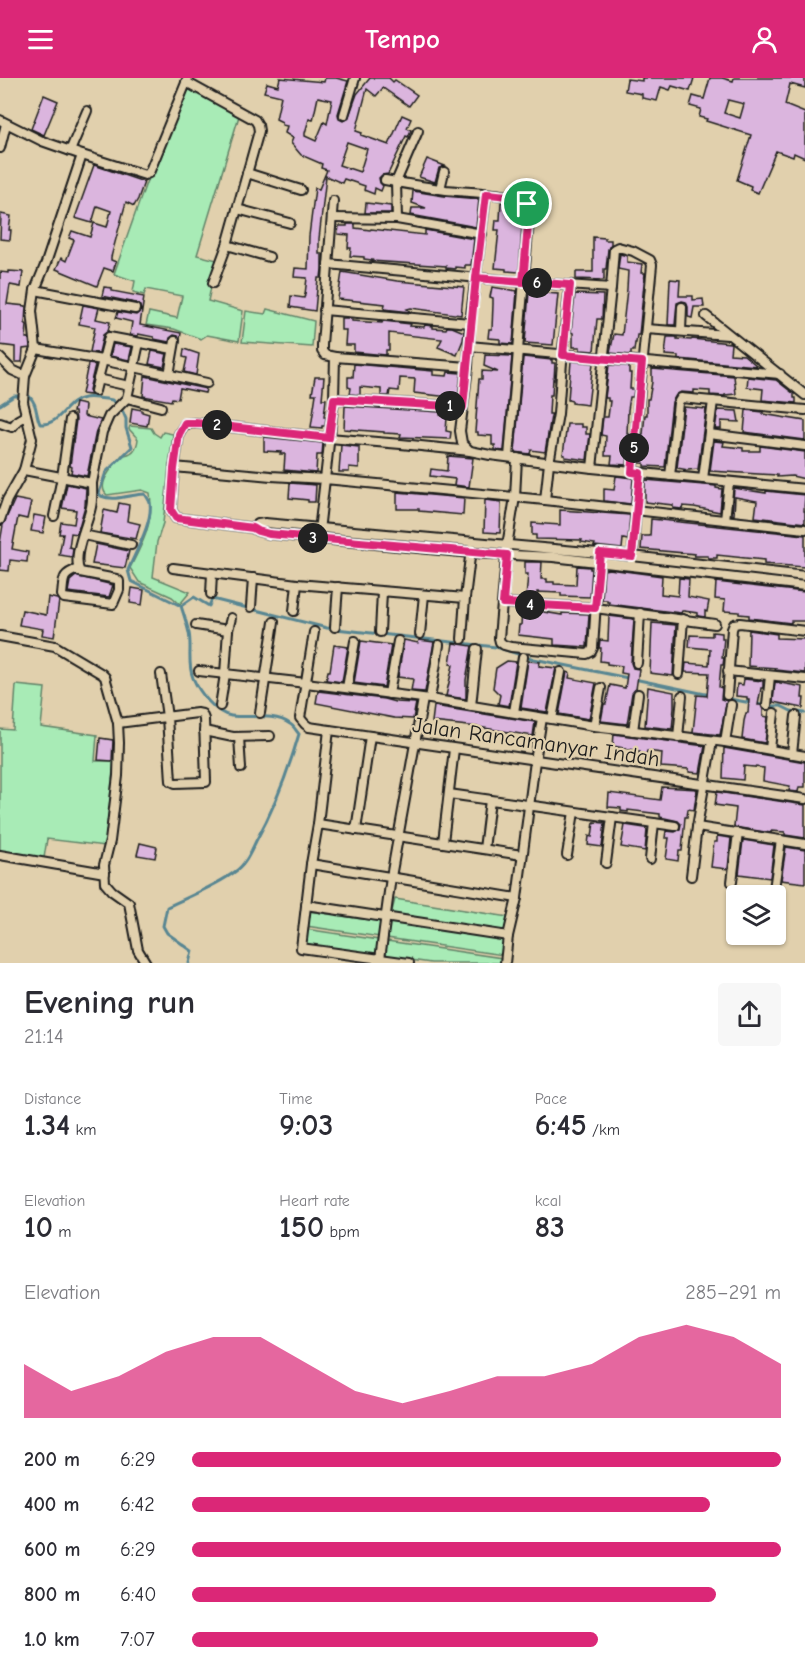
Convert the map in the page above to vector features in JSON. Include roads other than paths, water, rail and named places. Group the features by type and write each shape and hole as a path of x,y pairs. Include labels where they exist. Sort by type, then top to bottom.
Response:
{"street":[{"path":"344,115 355,78"},
{"path":"0,148 3,122 42,141 146,175 149,173 187,80 255,120 259,132 227,245 213,283"},
{"path":"70,151 87,111"},
{"path":"397,219 396,182 418,132"},
{"path":"0,520 7,500 24,470 32,439 25,416 23,392 25,376 36,349 32,311 34,290 50,253 82,155"},
{"path":"440,189 444,172"},
{"path":"248,173 301,190"},
{"path":"386,180 513,197 527,204 529,214 518,349 513,458 515,497 507,546 500,642 511,647 587,654 591,652 599,558"},
{"path":"470,451 462,443 460,437 468,367 470,323 486,194"},
{"path":"333,201 324,310 322,351 325,355 468,367"},
{"path":"237,209 290,223"},
{"path":"333,218 397,219 482,234"},
{"path":"227,245 269,257"},
{"path":"592,468 615,247 633,251 650,260 652,265 642,362 633,566"},
{"path":"328,264 611,288"},
{"path":"546,500 549,463 558,414 570,285"},
{"path":"34,290 135,309"},
{"path":"681,331 682,307"},
{"path":"324,310 470,323"},
{"path":"706,316 805,395"},
{"path":"646,329 729,335"},
{"path":"95,391 110,332 139,343 174,345 169,375"},
{"path":"78,569 78,556 91,507 92,483 102,432 113,412 125,401 139,343"},
{"path":"469,345 780,374"},
{"path":"36,349 102,360 207,383"},
{"path":"319,539 334,399 336,357"},
{"path":"0,358 12,370 25,376"},
{"path":"98,379 129,386"},
{"path":"670,476 679,399 681,398 805,410"},
{"path":"334,399 463,407"},
{"path":"125,401 161,407"},
{"path":"703,479 713,401"},
{"path":"0,423 12,427 25,416"},
{"path":"54,516 70,419"},
{"path":"805,489 636,473 470,451 185,423 179,434 171,510 176,518 253,528 269,534 471,553 599,558 632,556 805,576"},
{"path":"709,434 805,446"},
{"path":"174,467 546,500 805,529"},
{"path":"24,470 92,483"},
{"path":"725,520 729,482"},
{"path":"253,528 265,523 472,542 599,558 633,566 805,586"},
{"path":"83,535 131,544"},
{"path":"462,639 472,542"},
{"path":"173,568 297,584 465,598"},
{"path":"78,569 80,572 119,581 113,604 64,598 62,595 64,576 78,569"},
{"path":"211,594 212,573"},
{"path":"251,607 253,578"},
{"path":"294,611 297,584"},
{"path":"335,627 338,587"},
{"path":"380,633 382,592"},
{"path":"420,634 424,595"},
{"path":"503,603 595,608 715,624"},
{"path":"637,663 640,613"},
{"path":"220,706 231,618"},
{"path":"679,674 683,619"},
{"path":"260,713 274,622"},
{"path":"727,695 734,624 805,631"},
{"path":"196,625 228,630"},
{"path":"306,683 314,632"},
{"path":"0,636 55,646 102,674 106,681 118,723 118,776 110,841 104,865 105,883 129,903 138,950 146,963"},
{"path":"390,694 398,640"},
{"path":"347,688 355,641"},
{"path":"380,959 391,878 415,743 439,645"},
{"path":"471,706 477,649"},
{"path":"513,712 523,657"},
{"path":"199,671 427,699 805,756"},
{"path":"728,671 805,679"},
{"path":"552,719 561,672"},
{"path":"118,723 167,717 197,713 202,714 206,782 172,782 167,717 161,674"},
{"path":"767,705 770,676"},
{"name":"Jalan Rancamanyar Indah","path":"306,683 300,718 309,727 805,799"},
{"path":"594,726 601,688"},
{"path":"633,731 638,694"},
{"path":"678,737 682,696"},
{"path":"724,742 731,705"},
{"path":"770,749 774,713"},
{"path":"792,754 796,716"},
{"path":"506,963 508,936 517,898 542,718"},
{"path":"204,730 227,736 270,736"},
{"path":"329,730 301,948 409,963"},
{"path":"356,830 370,736"},
{"path":"238,737 241,768"},
{"path":"691,876 712,741"},
{"path":"442,842 454,749"},
{"path":"449,794 675,826"},
{"path":"484,849 490,800"},
{"path":"567,855 574,812"},
{"path":"606,863 612,817"},
{"path":"650,859 654,823"},
{"path":"318,824 522,855"},
{"path":"697,827 805,844"},
{"path":"732,882 738,833"},
{"path":"775,885 781,840"},
{"path":"0,855 105,873"},
{"path":"311,864 517,898"},
{"path":"306,904 508,936"}],"waterway":[{"path":"0,405 14,396 29,396 35,406 40,424 53,421 77,400 87,397 112,400 123,412 132,447 106,472 99,493 107,498 145,494 150,503 149,519 128,570 131,581 181,606 189,633 190,667 193,678 199,690 214,707 231,716 277,718 293,726 299,734 275,802 243,865 220,881 167,907 163,926 167,933 192,951 189,963"},
{"path":"181,606 194,597 209,606 212,599 327,628 496,647 534,659 628,678"},
{"path":"634,679 710,695"},
{"path":"719,697 767,706 781,706 791,711 805,713"}]}
